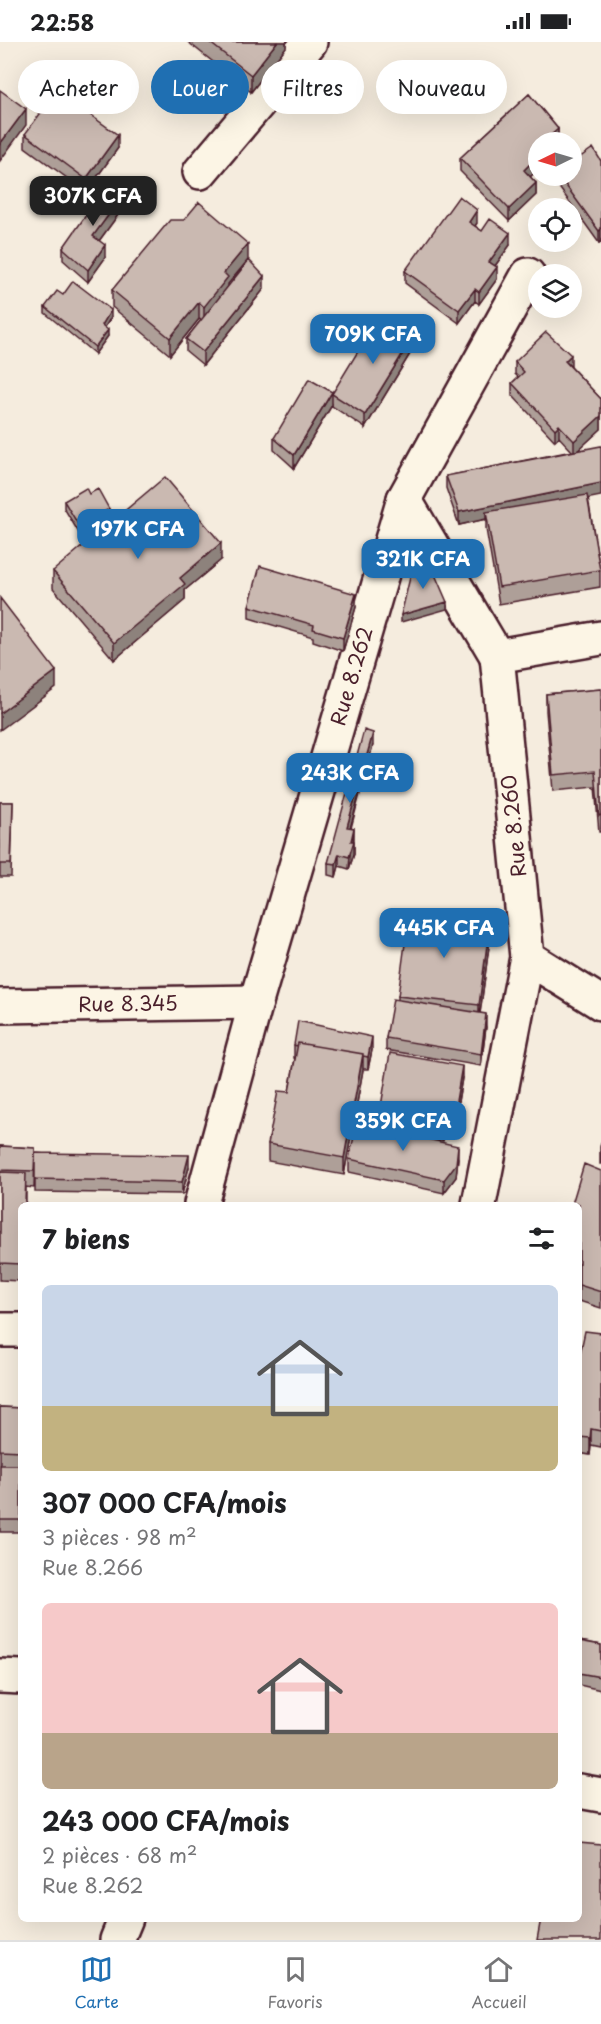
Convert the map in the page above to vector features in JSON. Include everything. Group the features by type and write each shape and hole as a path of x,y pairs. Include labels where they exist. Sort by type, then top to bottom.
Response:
{"street":[{"path":"200,172 310,42"},
{"name":"Rue 8.262","path":"202,1202 256,1002 404,499 528,275"},
{"path":"404,499 497,656 601,638"},
{"name":"Rue 8.260","path":"479,1202 527,957 497,656"},
{"path":"527,957 601,1003"},
{"name":"Rue 8.345","path":"0,1006 256,1002"},
{"path":"0,1330 18,1330"},
{"path":"0,1676 18,1677"},
{"path":"582,1792 601,1795"},
{"path":"117,1940 124,1922"}],"building":[{"path":"209,42 277,42 251,75 249,60 232,60"},
{"path":"0,90 18,103 18,114 22,114 0,144"},
{"path":"529,94 558,129 554,132 528,132 528,166 524,170 528,174 528,186 533,186 509,209 460,158"},
{"path":"40,114 89,114 118,135 86,179 25,134"},
{"path":"593,148 601,161 601,229 599,231 582,208 582,198 575,198 566,186 582,186 582,156"},
{"path":"110,181 126,191 93,236 105,245 88,270 63,248"},
{"path":"459,196 477,210 469,222 482,231 490,219 510,233 489,262 497,267 479,292 475,289 459,310 405,271"},
{"path":"199,202 248,244 224,273 228,277 204,307 199,302 170,338 112,290 170,220 184,220"},
{"path":"249,260 264,276 203,352 186,339"},
{"path":"73,281 111,310 102,325 108,330 95,347 45,307 57,291 63,295"},
{"path":"377,320 391,329 397,320 416,332 365,415 332,394"},
{"path":"546,332 571,355 565,361 601,399 601,416 574,441 559,425 555,429 512,383 524,372 515,362"},
{"path":"309,379 332,392 294,455 274,438"},
{"path":"601,446 601,483 459,512 446,476"},
{"path":"165,477 221,543 180,578 185,584 114,643 53,571"},
{"path":"86,488 89,494 98,489 109,509 79,526 64,501"},
{"path":"587,495 600,570 499,587 486,512"},
{"path":"430,563 447,602 401,615 412,569"},
{"path":"260,566 356,594 343,638 313,629 314,625 249,606"},
{"path":"0,598 56,671 0,713"},
{"path":"601,689 601,815 599,816 595,771 553,775 546,694"},
{"path":"364,730 373,733 347,827 354,828 351,841 354,841 349,857 339,854 336,864 328,863"},
{"path":"0,802 13,802 11,864 0,864"},
{"path":"409,914 490,922 479,1005 398,996"},
{"path":"393,999 486,1014 481,1054 386,1038"},
{"path":"298,1021 372,1037 368,1057 363,1054 298,1043 297,1046 294,1045"},
{"path":"298,1043 363,1054 344,1158 268,1144 278,1091 289,1092"},
{"path":"390,1053 462,1066 455,1107 447,1105 443,1129 379,1118"},
{"path":"357,1123 458,1146 456,1164 444,1180 349,1159"},
{"path":"0,1146 35,1148 34,1171 0,1170"},
{"path":"35,1153 189,1155 182,1182 35,1179"},
{"path":"584,1164 601,1171 601,1292 582,1286 582,1202 573,1202"},
{"path":"0,1172 26,1173 25,1202 18,1202 18,1264 0,1263"},
{"path":"585,1331 601,1333 601,1431 591,1429 590,1438 582,1437 582,1345"},
{"path":"0,1407 18,1408 18,1451 0,1450"},
{"path":"0,1465 18,1465 18,1520 0,1520"},
{"path":"582,1642 601,1645 601,1677 582,1674"},
{"path":"582,1843 601,1845 601,1940 537,1940 540,1922 582,1922"}]}
